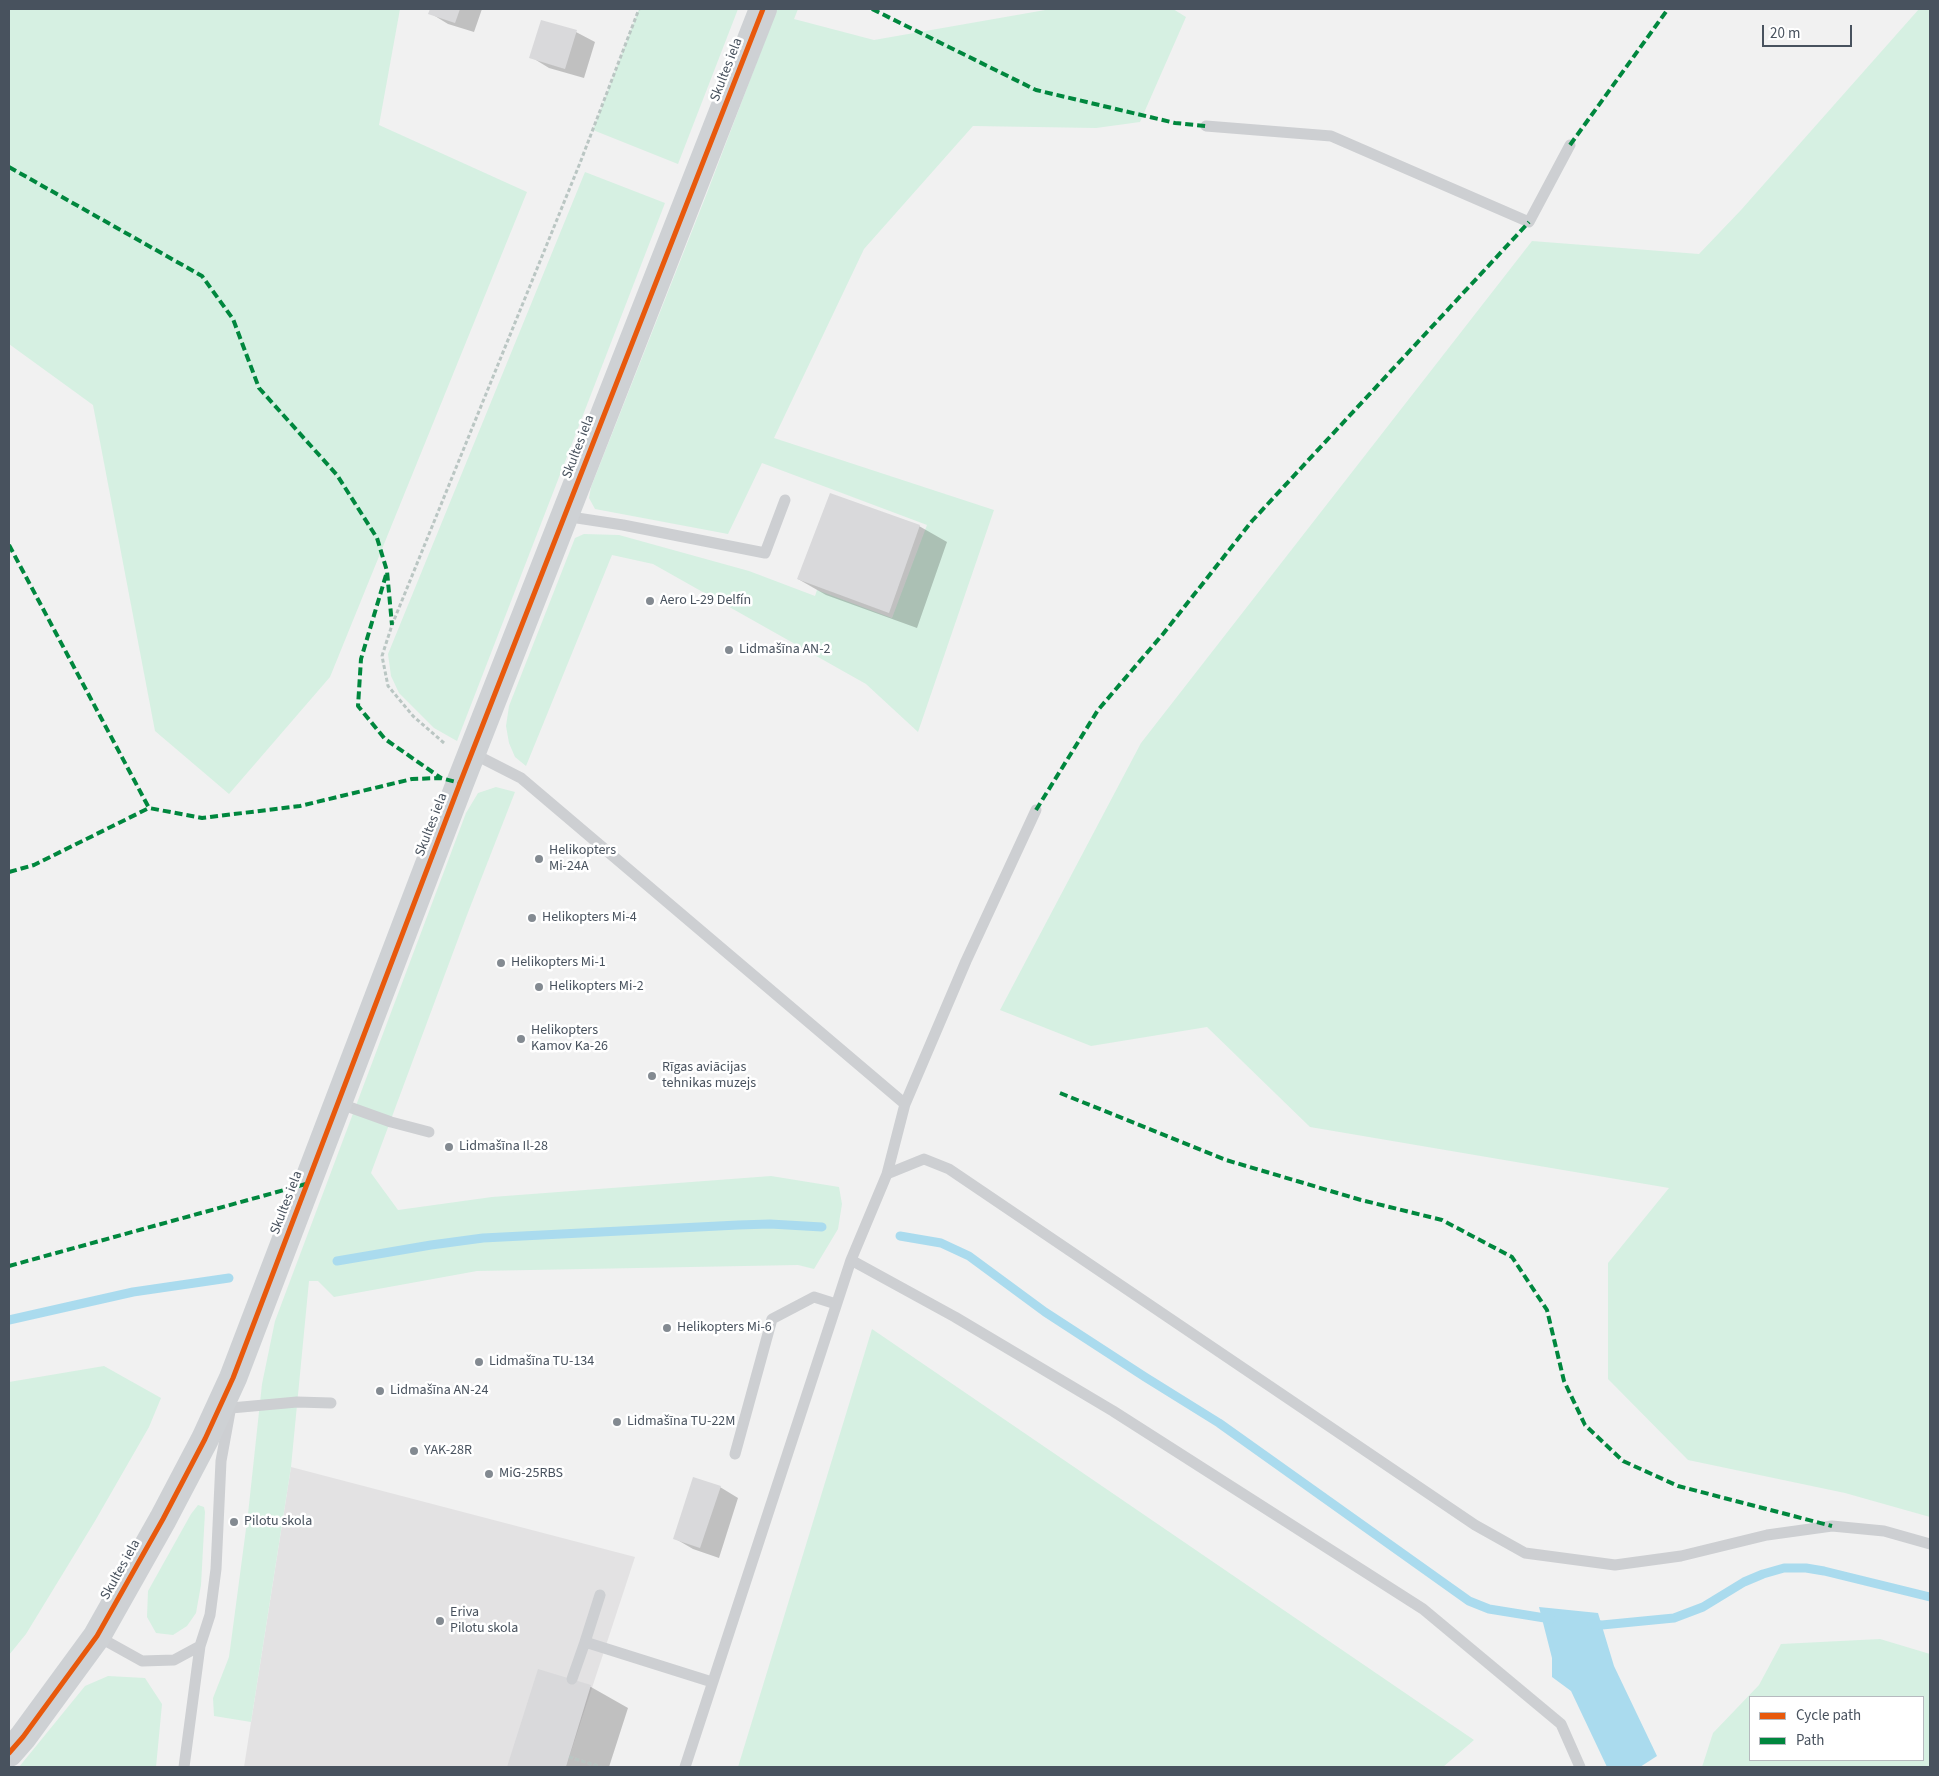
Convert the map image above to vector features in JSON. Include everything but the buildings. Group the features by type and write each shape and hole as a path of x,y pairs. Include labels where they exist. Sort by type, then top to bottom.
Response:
{"main road":[{"name":"Skultes iela","path":"9,1753 23,1737 97,1636 205,1439 233,1378 472,753 763,9"}],"lane":[{"path":"1206,126 1331,136 1529,222 1570,145"},
{"path":"564,516 765,553 785,500"},
{"path":"472,753 521,778 561,804 905,1104"},
{"path":"685,1767 836,1304 851,1260 887,1174 905,1104 966,961 1036,810"},
{"path":"338,1103 391,1122 429,1132"},
{"path":"887,1174 924,1159 948,1169 1475,1525 1525,1553 1615,1565 1681,1556 1767,1535 1832,1526 1884,1531 1930,1544"},
{"path":"851,1260 955,1317 1113,1411 1424,1609 1562,1724 1580,1767"},
{"path":"735,1454 772,1319 814,1297 836,1304"},
{"path":"184,1767 200,1646 212,1606 216,1569 221,1461 231,1408 233,1378"},
{"path":"231,1408 297,1402 331,1403"},
{"path":"572,1679 600,1596"},
{"path":"97,1636 142,1661 174,1660 200,1646"},
{"path":"585,1642 712,1682"}],"path":[{"path":"472,753 452,750 413,716 388,686 382,656 392,625 580,163 639,9"},
{"path":"569,1757 601,1767"}],"shaded area":[{"name":"Eriva Pilotu skola","path":"291,1467 635,1557 566,1767 244,1767"}],"green space":[{"path":"9,9 400,9 379,125 527,192 330,677 229,794 155,731 93,405 9,344"},
{"path":"639,9 738,9 678,164 593,130"},
{"path":"777,9 798,9 794,19 874,40 1051,9 1173,9 1186,17 1140,122 1096,128 973,126 864,249 774,438 994,510 918,732 866,684 653,564 612,555 526,766 515,757 509,743 506,726 509,706 575,538 584,534 619,535 749,571 815,596 817,590 892,618 927,525 762,463 728,534 595,509 589,498 591,487"},
{"path":"1919,9 1930,9 1930,1517 1845,1493 1688,1460 1608,1379 1608,1263 1669,1188 1310,1127 1207,1027 1091,1046 1000,1010 1141,743 1532,241 1699,254 1741,210"},
{"path":"585,172 665,203 457,741 434,728 399,693 391,676 388,654"},
{"path":"496,787 515,792 371,1173 398,1210 492,1197 771,1176 839,1187 842,1204 838,1229 814,1269 798,1265 477,1271 334,1297 318,1281 309,1281 291,1467 251,1722 214,1716 213,1698 229,1657 248,1514 262,1384 275,1321 466,813 478,793"},
{"path":"872,1329 1474,1740 1443,1767 738,1767"},
{"path":"104,1366 161,1398 149,1427 95,1521 26,1634 9,1655 9,1382"},
{"path":"198,1505 204,1507 205,1512 201,1585 196,1613 187,1626 173,1635 156,1633 147,1617 148,1591 191,1514"},
{"path":"1880,1639 1930,1654 1930,1767 1702,1767 1713,1733 1759,1685 1781,1644"},
{"path":"108,1676 145,1678 162,1704 156,1767 19,1767 85,1686"}],"water":[{"path":"1539,1607 1598,1613 1614,1666 1657,1756 1640,1767 1607,1767 1571,1691 1552,1677 1552,1658"}],"waterway":[{"path":"337,1261 483,1238 738,1225 770,1224 822,1227"},
{"path":"900,1236 941,1243 969,1256 1045,1312 1219,1423 1469,1601 1489,1609 1551,1619"},
{"path":"9,1320 133,1292 229,1278"},
{"path":"1592,1624 1602,1625 1674,1618 1703,1607 1744,1582 1784,1568 1806,1568 1824,1571 1930,1597"}],"marked path":[{"path":"872,9 1036,90 1175,123 1206,126"},
{"path":"1570,145 1668,9"},
{"path":"9,167 202,276 233,319 259,388 337,475 377,538 387,571 392,625"},
{"path":"1036,810 1098,710 1163,634 1252,521 1529,222"},
{"path":"9,545 149,808 202,818 300,806 412,779 441,778 460,783"},
{"path":"386,575 361,659 358,706 385,739 441,778"},
{"path":"9,872 34,865 149,808"},
{"path":"1060,1093 1226,1160 1361,1200 1442,1220 1512,1257 1547,1310 1564,1381 1585,1425 1623,1461 1678,1486 1832,1526"},
{"path":"9,1266 306,1184"}],"cycle path":[{"path":"9,1753 23,1737 97,1636 163,1519 205,1439 233,1378 460,783 763,9"}],"place":[{"name":"Aero L-29 Delfín","path":"650,601"},
{"name":"Lidmašīna AN-2","path":"729,650"},
{"name":"Helikopters Mi-24A","path":"539,859"},
{"name":"Helikopters Mi-4","path":"532,918"},
{"name":"Helikopters Mi-1","path":"501,963"},
{"name":"Helikopters Mi-2","path":"539,987"},
{"name":"Helikopters Kamov Ka-26","path":"521,1039"},
{"name":"Rīgas aviācijas tehnikas muzejs","path":"652,1076"},
{"name":"Lidmašīna Il-28","path":"449,1147"},
{"name":"Helikopters Mi-6","path":"667,1328"},
{"name":"Lidmašīna TU-134","path":"479,1362"},
{"name":"Lidmašīna AN-24","path":"380,1391"},
{"name":"Lidmašīna TU-22M","path":"617,1422"},
{"name":"YAK-28R","path":"414,1451"},
{"name":"MiG-25RBS","path":"489,1474"},
{"name":"Pilotu skola","path":"234,1522"},
{"name":"Eriva Pilotu skola","path":"440,1621"}]}
